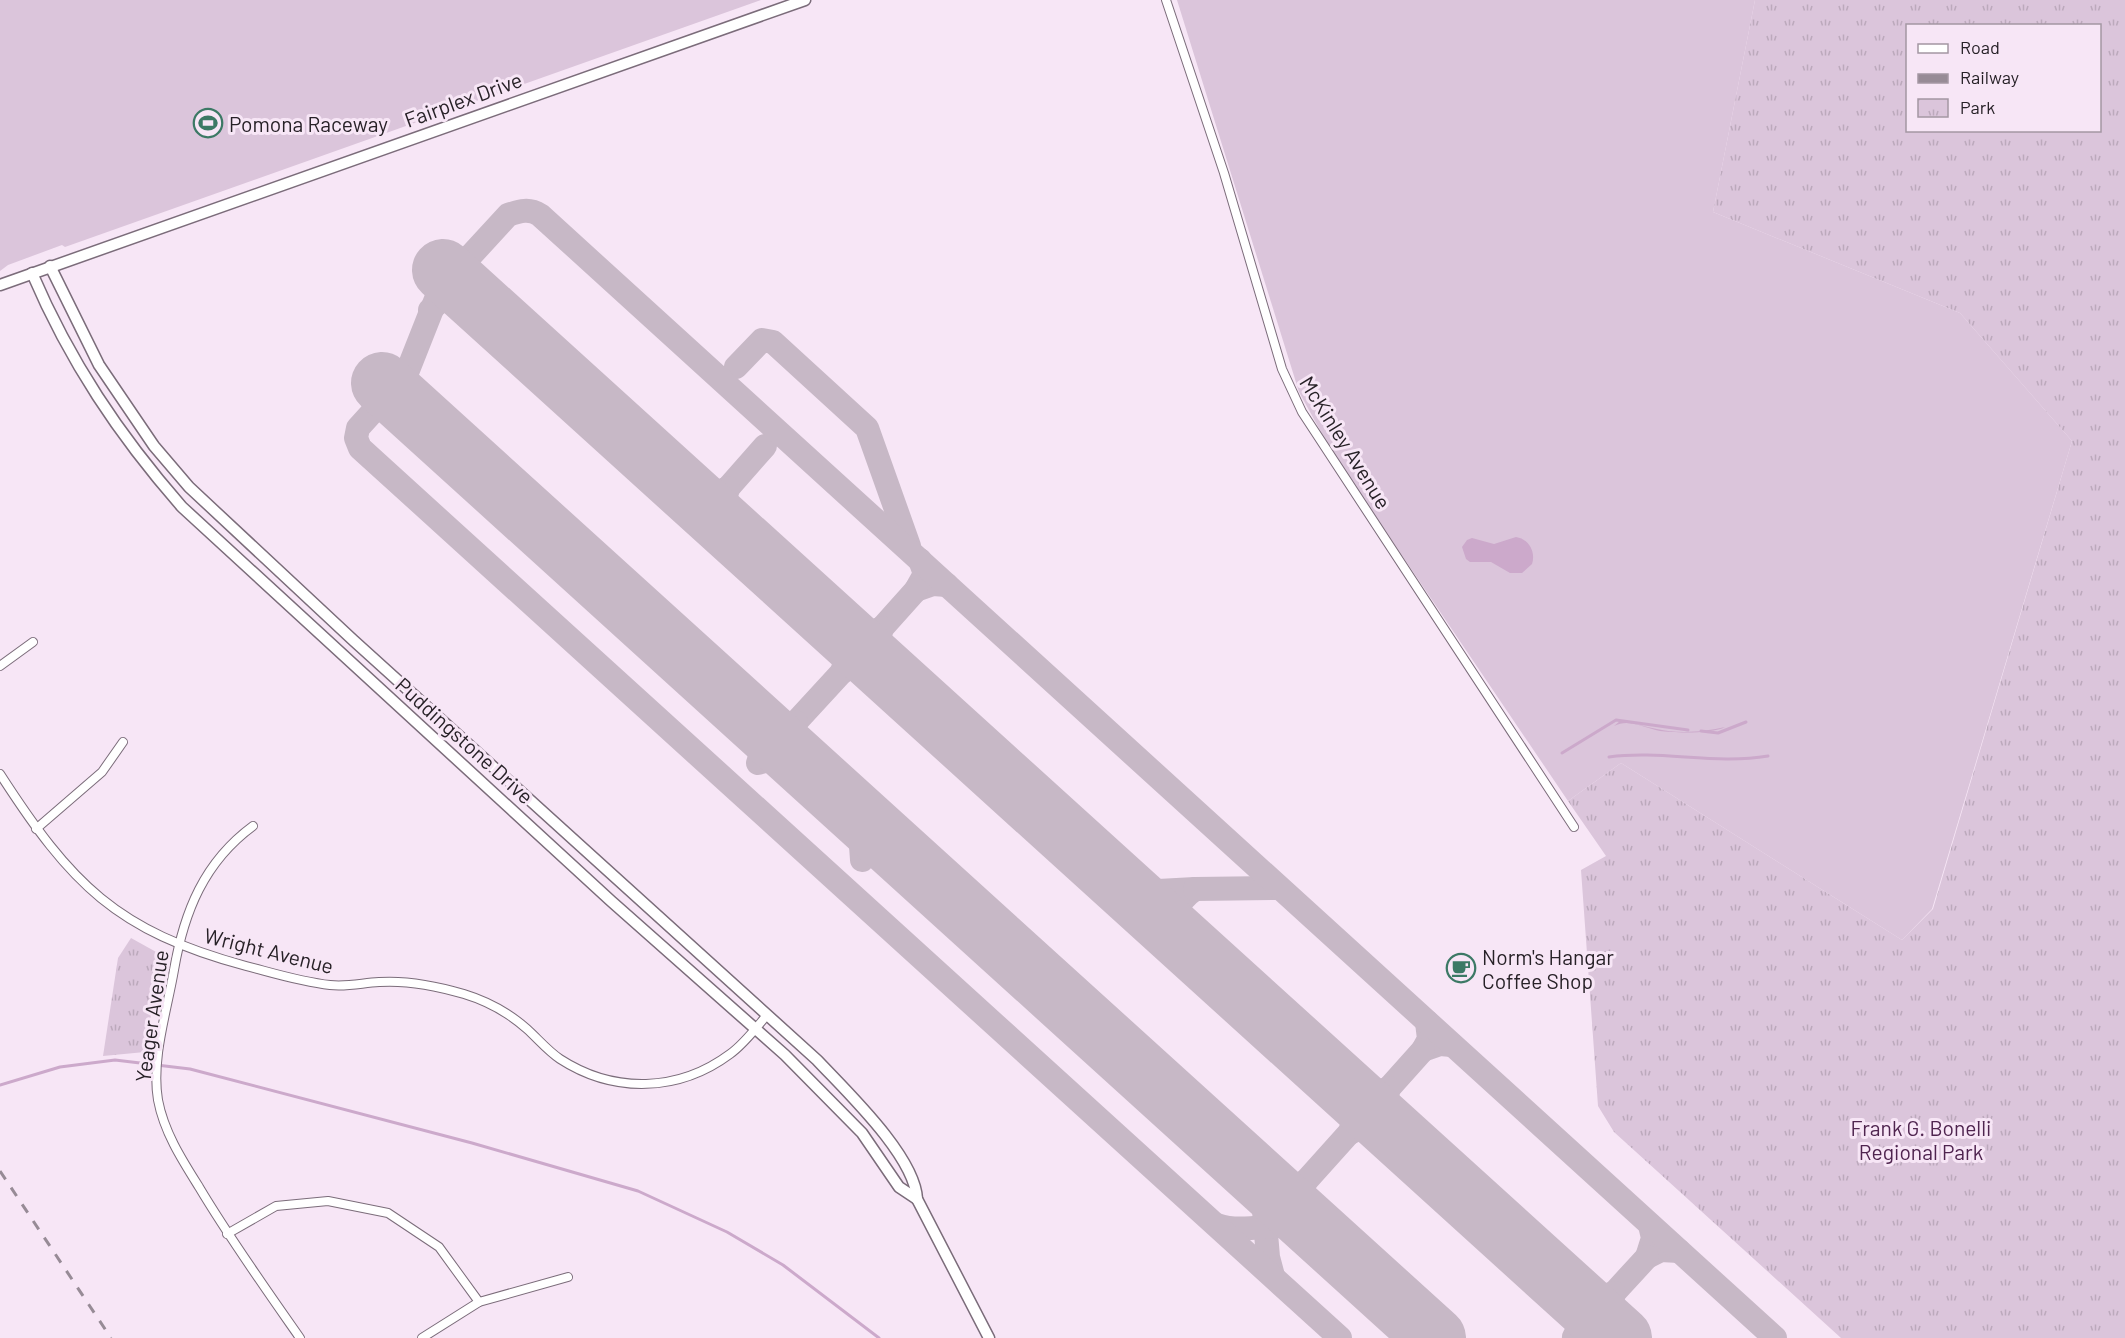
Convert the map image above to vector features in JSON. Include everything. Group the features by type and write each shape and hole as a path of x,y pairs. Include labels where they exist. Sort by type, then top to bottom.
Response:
{"street":[{"name":"Fairplex Drive","path":"0,285 804,0"},
{"name":"McKinley Avenue","path":"1166,0 1224,172 1267,319 1291,391 1308,422 1574,827"},
{"name":"Puddingstone Drive","path":"50,267 99,365 154,446 189,487 361,647 817,1060 875,1123 917,1184 917,1199"},
{"name":"Puddingstone Drive","path":"32,273 79,368 108,416 136,455 182,507 611,901 756,1028 838,1107 862,1133 899,1186 917,1199 989,1338"},
{"path":"0,666 33,642"},
{"path":"36,829 102,772 123,742"},
{"name":"Wright Avenue","path":"0,774 36,829 75,877 105,903 134,922 178,945 281,975 329,985 402,982 465,994 485,1001 516,1020 559,1058 582,1072 620,1083 646,1086 686,1078 731,1053 767,1015"},
{"name":"Yeager Avenue","path":"253,826 235,840 196,891 178,945 159,1054 158,1101 175,1147 227,1234 300,1338"},
{"path":"227,1234 276,1206 328,1200 388,1213 439,1247 479,1302"},
{"path":"422,1338 479,1302 568,1277"}],"green space":[{"name":"Pomona Raceway","path":"0,0 761,0 65,247 62,245 8,265 0,271"},
{"path":"1177,0 1755,0 1713,212 1960,313 2072,441 1932,909 1902,940 1621,763 1568,801 1332,452 1299,392"},
{"name":"Frank G. Bonelli Regional Park","path":"1755,0 2125,0 2125,1338 1841,1338 1614,1132 1598,1106 1581,870 1606,856 1568,801 1621,763 1902,940 1933,909 2072,441 1960,313 1713,212"},
{"path":"131,938 158,953 160,958 145,1052 103,1056 118,958"}],"shaded area":[{"path":"1516,537 1528,543 1533,555 1532,564 1522,573 1510,573 1491,562 1470,562 1466,559 1462,547 1467,540 1472,538 1494,544"},
{"path":"1620,721 1629,722 1672,732 1660,731 1631,723 1614,726"},
{"path":"1725,727 1703,732 1682,732 1700,731"}],"waterway":[{"path":"1562,753 1616,720 1688,730"},
{"path":"1701,731 1718,733 1746,722"},
{"path":"1609,757 1649,755 1728,759 1768,756"},
{"path":"0,1085 60,1067 115,1060 190,1069 472,1143 638,1191 727,1232 783,1265 879,1338"}],"taxiway":[{"path":"1340,1338 360,448 356,438 358,428 406,375 440,289 508,215 520,211 540,215 1775,1338"},
{"path":"430,310 445,297 469,293"},
{"path":"736,367 762,340 773,342 867,428 909,546"},
{"path":"728,488 765,446"},
{"path":"692,495 707,497 728,488 722,512 729,529"},
{"path":"920,560 925,574 916,590 933,584 947,585"},
{"path":"882,628 916,590"},
{"path":"843,633 869,634 882,628 876,648 882,669"},
{"path":"846,636 847,656 842,672 856,664 879,666"},
{"path":"796,722 842,672"},
{"path":"756,723 774,728 796,722 791,742 799,762"},
{"path":"756,723 763,747 758,763 780,757 799,762"},
{"path":"847,806 860,832 862,860 868,850 878,845 894,849"},
{"path":"1113,878 1140,892 1195,889 1182,900 1177,912 1178,926 1183,941"},
{"path":"1195,889 1279,888"},
{"path":"1427,1022 1429,1039 1423,1050 1440,1044 1452,1045"},
{"path":"1389,1088 1423,1050"},
{"path":"1347,1089 1370,1096 1389,1088 1386,1112 1396,1134"},
{"path":"1347,1089 1356,1110 1350,1133 1362,1128 1373,1127 1396,1134"},
{"path":"1306,1181 1350,1132"},
{"path":"1253,1174 1273,1185 1285,1188 1306,1181 1301,1199 1305,1215 1311,1226"},
{"path":"1257,1177 1262,1187 1268,1257 1273,1276"},
{"path":"1217,1225 1241,1229 1292,1225 1316,1230"},
{"path":"1650,1225 1653,1238 1647,1257 1661,1250 1679,1251"},
{"path":"1614,1293 1647,1257"},
{"path":"1573,1294 1595,1299 1614,1293 1609,1313 1614,1332 1592,1328 1574,1337 1580,1316 1573,1295"}],"runway":[{"path":"443,270 1621,1338"},
{"path":"382,383 1435,1338"}],"railway":[{"path":"0,1171 111,1338"}],"place":[{"name":"Pomona Raceway","path":"208,123"},
{"name":"Norm's Hangar Coffee Shop","path":"1461,968"}]}
